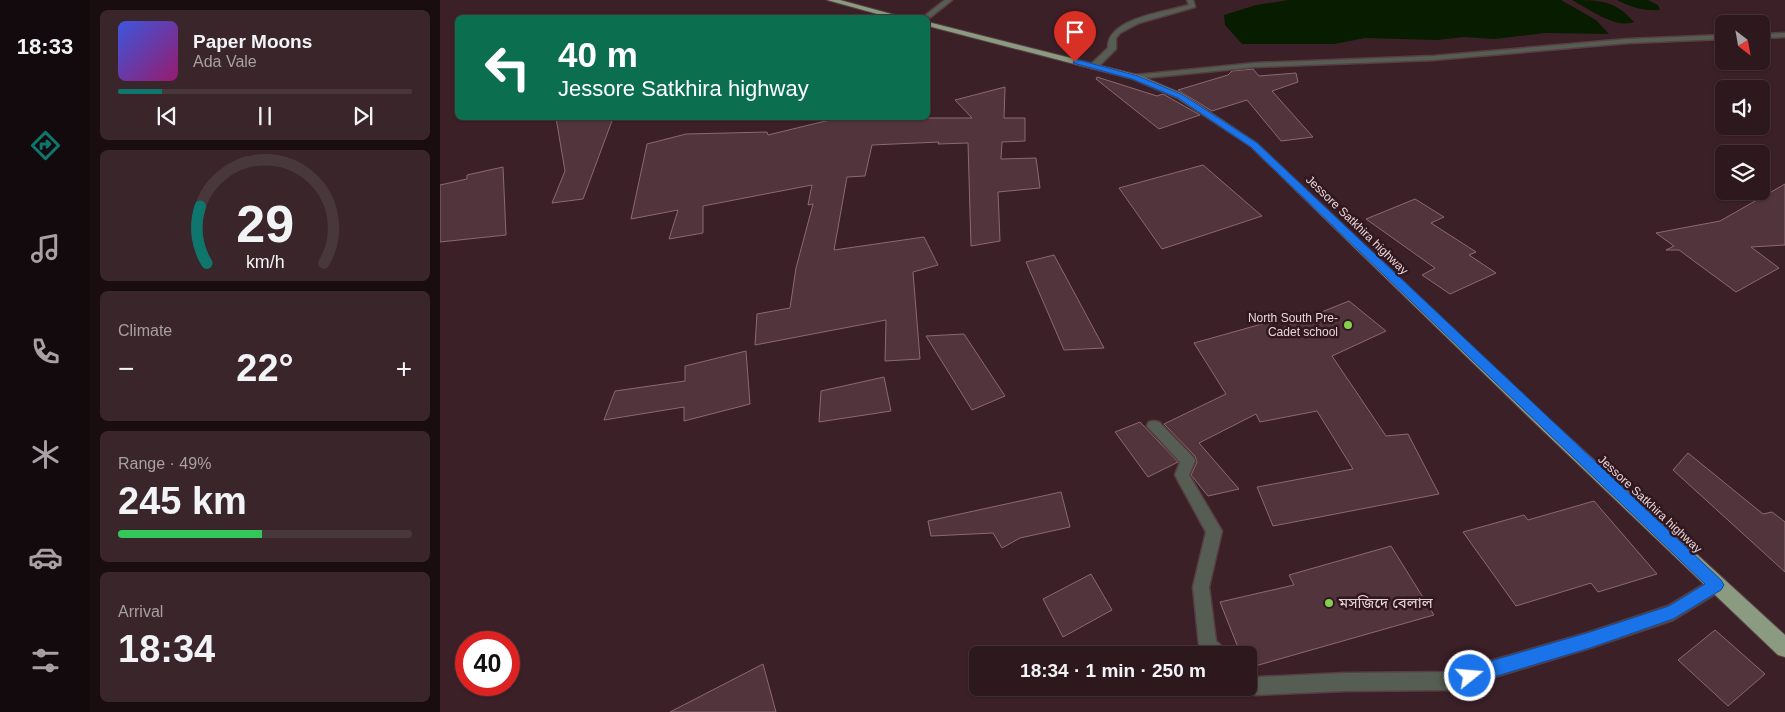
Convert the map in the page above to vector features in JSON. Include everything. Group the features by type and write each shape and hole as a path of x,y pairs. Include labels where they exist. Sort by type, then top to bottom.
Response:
{"highway":[{"path":"831,0 891,15"},
{"name":"Jessore Satkhira highway","path":"930,25 1135,77 1180,96 1254,145 1716,585 1785,648"}],"street":[{"path":"929,15 949,0"},
{"path":"1094,66 1112,49 1112,39 1117,32 1138,21 1193,6 1190,0"},
{"path":"1770,36 1785,35"},
{"path":"1135,77 1255,65 1433,58 1628,41 1715,37"},
{"path":"1154,426 1188,461 1182,475 1214,531 1201,587 1209,646"},
{"path":"1257,686 1345,682 1452,681 1590,640 1673,612 1716,585"}],"shaded area":[{"path":"1289,0 1561,0 1596,20 1609,34 1545,33 1494,39 1464,37 1437,40 1365,38 1334,44 1242,44 1225,25 1224,15 1256,5"},
{"path":"1572,0 1590,0 1613,5 1634,22 1619,23 1594,13"},
{"path":"1617,0 1648,0 1658,5 1660,10 1638,8"}],"building":[{"path":"1253,69 1259,76 1296,73 1298,82 1272,91 1313,137 1281,141 1247,100 1212,111 1178,90 1228,75 1232,71"},
{"path":"1097,77 1157,96 1163,94 1200,115 1159,129 1096,79"},
{"path":"1005,87 1004,118 1025,118 1025,141 1002,142 1001,159 1036,158 1040,188 998,192 1000,241 971,246 968,143 938,144 939,142 872,145 865,176 847,177 834,250 924,237 938,265 913,272 920,359 885,361 886,320 755,345 757,314 790,308 796,268 813,204 808,205 812,185 703,206 703,233 669,239 678,210 631,219 647,144 686,134 767,132 768,135 830,120 972,118 955,100"},
{"path":"556,120 612,120 583,199 552,203 565,171"},
{"path":"1203,165 1262,216 1162,249 1119,188"},
{"path":"503,167 506,235 440,242 440,185 467,179 467,175"},
{"path":"1785,184 1785,245 1751,247 1779,268 1736,292 1679,250 1666,250 1674,246 1656,233 1720,221 1757,200 1770,200 1770,193"},
{"path":"1415,199 1444,217 1431,223 1476,252 1469,255 1496,273 1450,294 1422,275 1435,268 1366,219"},
{"path":"1054,255 1104,348 1064,350 1026,262"},
{"path":"1349,301 1386,331 1332,356 1386,436 1408,434 1439,494 1273,526 1257,487 1353,469 1317,411 1260,422 1256,414 1199,443 1239,489 1208,496 1191,475 1197,462 1195,456 1164,424 1226,394 1194,343 1269,322 1277,330"},
{"path":"964,334 1005,396 972,410 926,336"},
{"path":"746,351 750,404 684,421 684,407 604,420 615,391 685,381 685,366"},
{"path":"884,377 891,411 819,422 821,391"},
{"path":"1140,422 1178,462 1148,477 1115,432"},
{"path":"1688,453 1763,514 1772,512 1785,522 1785,572 1673,470"},
{"path":"1061,492 1070,527 1020,538 1002,548 993,533 931,536 928,521"},
{"path":"1594,501 1657,574 1598,592 1591,583 1516,606 1463,532 1524,515 1528,520"},
{"path":"1391,546 1434,615 1257,665 1257,646 1237,646 1220,602 1294,585 1289,575"},
{"path":"1091,574 1112,610 1063,637 1043,599"},
{"path":"1715,630 1765,674 1728,706 1678,660"},
{"path":"763,664 776,712 670,712"}],"place":[{"name":"North South Pre- Cadet school","path":"1348,325"},
{"name":"মসজিদে বেলাল","path":"1329,603"}],"route":[{"path":"1075,62 1135,77 1180,96 1254,145 1716,585 1673,612 1590,640 1470,676"}]}
